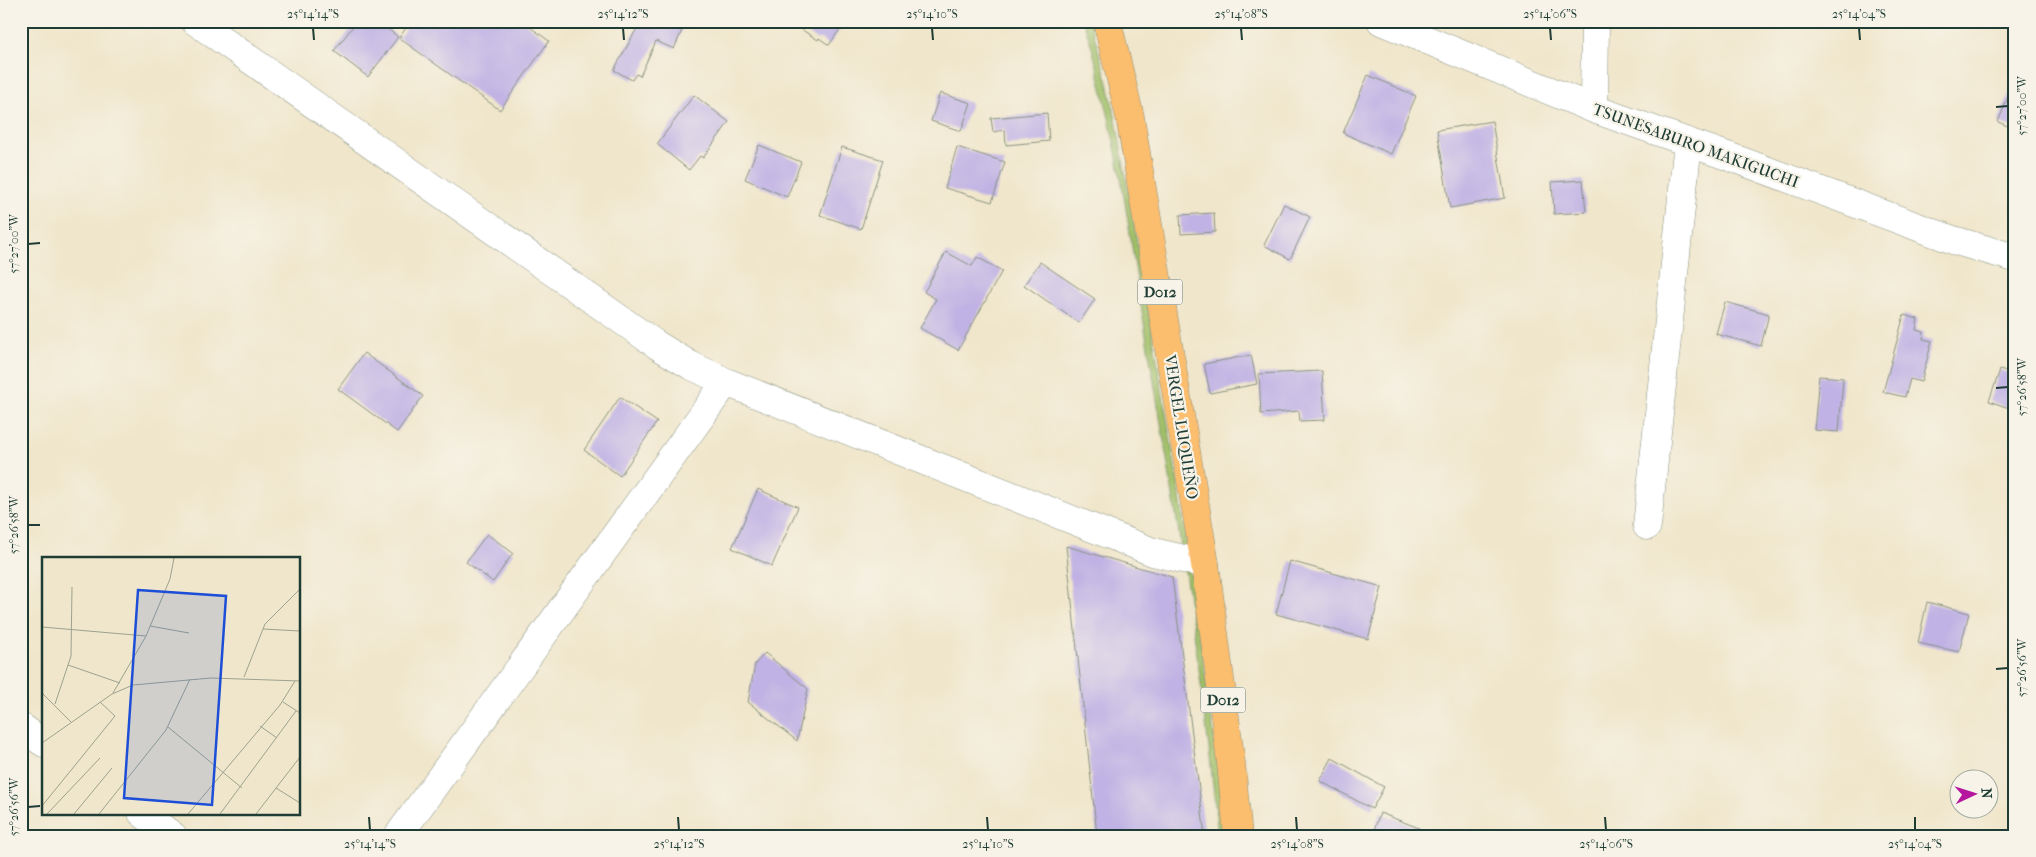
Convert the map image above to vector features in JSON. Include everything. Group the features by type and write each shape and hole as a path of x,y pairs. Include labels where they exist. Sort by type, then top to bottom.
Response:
{"main road":[{"name":"VERGEL LUQUEÑO","path":"1107,21 1130,117 1205,564 1231,763 1238,836"}],"street":[{"path":"195,21 657,344 690,365 726,382 1153,552 1205,564"},
{"name":"TSUNESABURO MAKIGUCHI","path":"1381,21 1594,109 1953,240 2015,258"},
{"path":"1594,109 1595,21"},
{"path":"1647,526 1688,142"},
{"path":"398,836 726,382"},
{"path":"21,727 42,742"},
{"path":"143,814 173,836"}],"green space":[{"path":"1083,21 1090,21 1108,83 1117,125 1179,489 1219,771 1225,836 1218,836 1195,636 1120,175 1110,123 1090,40"}],"building":[{"path":"357,21 378,21 398,37 368,77 334,51"},
{"path":"411,21 522,21 549,41 500,110 399,38"},
{"path":"641,21 686,21 674,49 656,41 640,76 636,74 632,80 614,70"},
{"path":"788,21 846,21 829,45"},
{"path":"1368,75 1416,96 1391,154 1343,133"},
{"path":"2015,80 2015,129 1998,122"},
{"path":"940,93 971,103 961,131 931,121"},
{"path":"694,95 729,122 703,158 700,156 689,170 657,144"},
{"path":"1047,113 1049,141 1006,145 1005,130 993,132 991,118"},
{"path":"1492,121 1505,198 1450,208 1437,130"},
{"path":"759,145 801,162 787,197 745,179"},
{"path":"842,147 883,160 861,229 820,215"},
{"path":"957,147 1005,162 992,202 945,188"},
{"path":"1583,180 1586,212 1554,214 1552,182"},
{"path":"1284,204 1310,217 1290,259 1264,245"},
{"path":"1214,213 1215,232 1181,234 1180,215"},
{"path":"946,252 972,266 977,257 1002,271 958,350 920,328 936,299 924,292"},
{"path":"1040,262 1095,299 1079,323 1024,285"},
{"path":"1725,302 1769,314 1761,346 1716,334"},
{"path":"1904,315 1918,319 1916,330 1924,332 1923,339 1932,341 1921,382 1910,379 1905,397 1883,392"},
{"path":"364,353 423,396 397,432 338,389"},
{"path":"1251,355 1257,384 1210,393 1204,364"},
{"path":"2000,370 2015,375 2015,410 1989,401"},
{"path":"1322,371 1325,420 1300,421 1299,411 1261,414 1259,374"},
{"path":"1819,376 1843,378 1839,432 1814,430"},
{"path":"620,397 657,422 620,476 584,450"},
{"path":"758,489 798,507 772,566 732,548"},
{"path":"487,534 513,553 493,582 466,562"},
{"path":"1066,546 1172,577 1205,836 1097,836"},
{"path":"1290,561 1382,587 1368,639 1276,614"},
{"path":"1927,602 1969,613 1959,652 1918,643"},
{"path":"765,653 808,689 797,741 748,702 755,664"},
{"path":"1332,758 1384,787 1372,809 1320,781"},
{"path":"1380,813 1419,828 1416,836 1372,836"}]}
